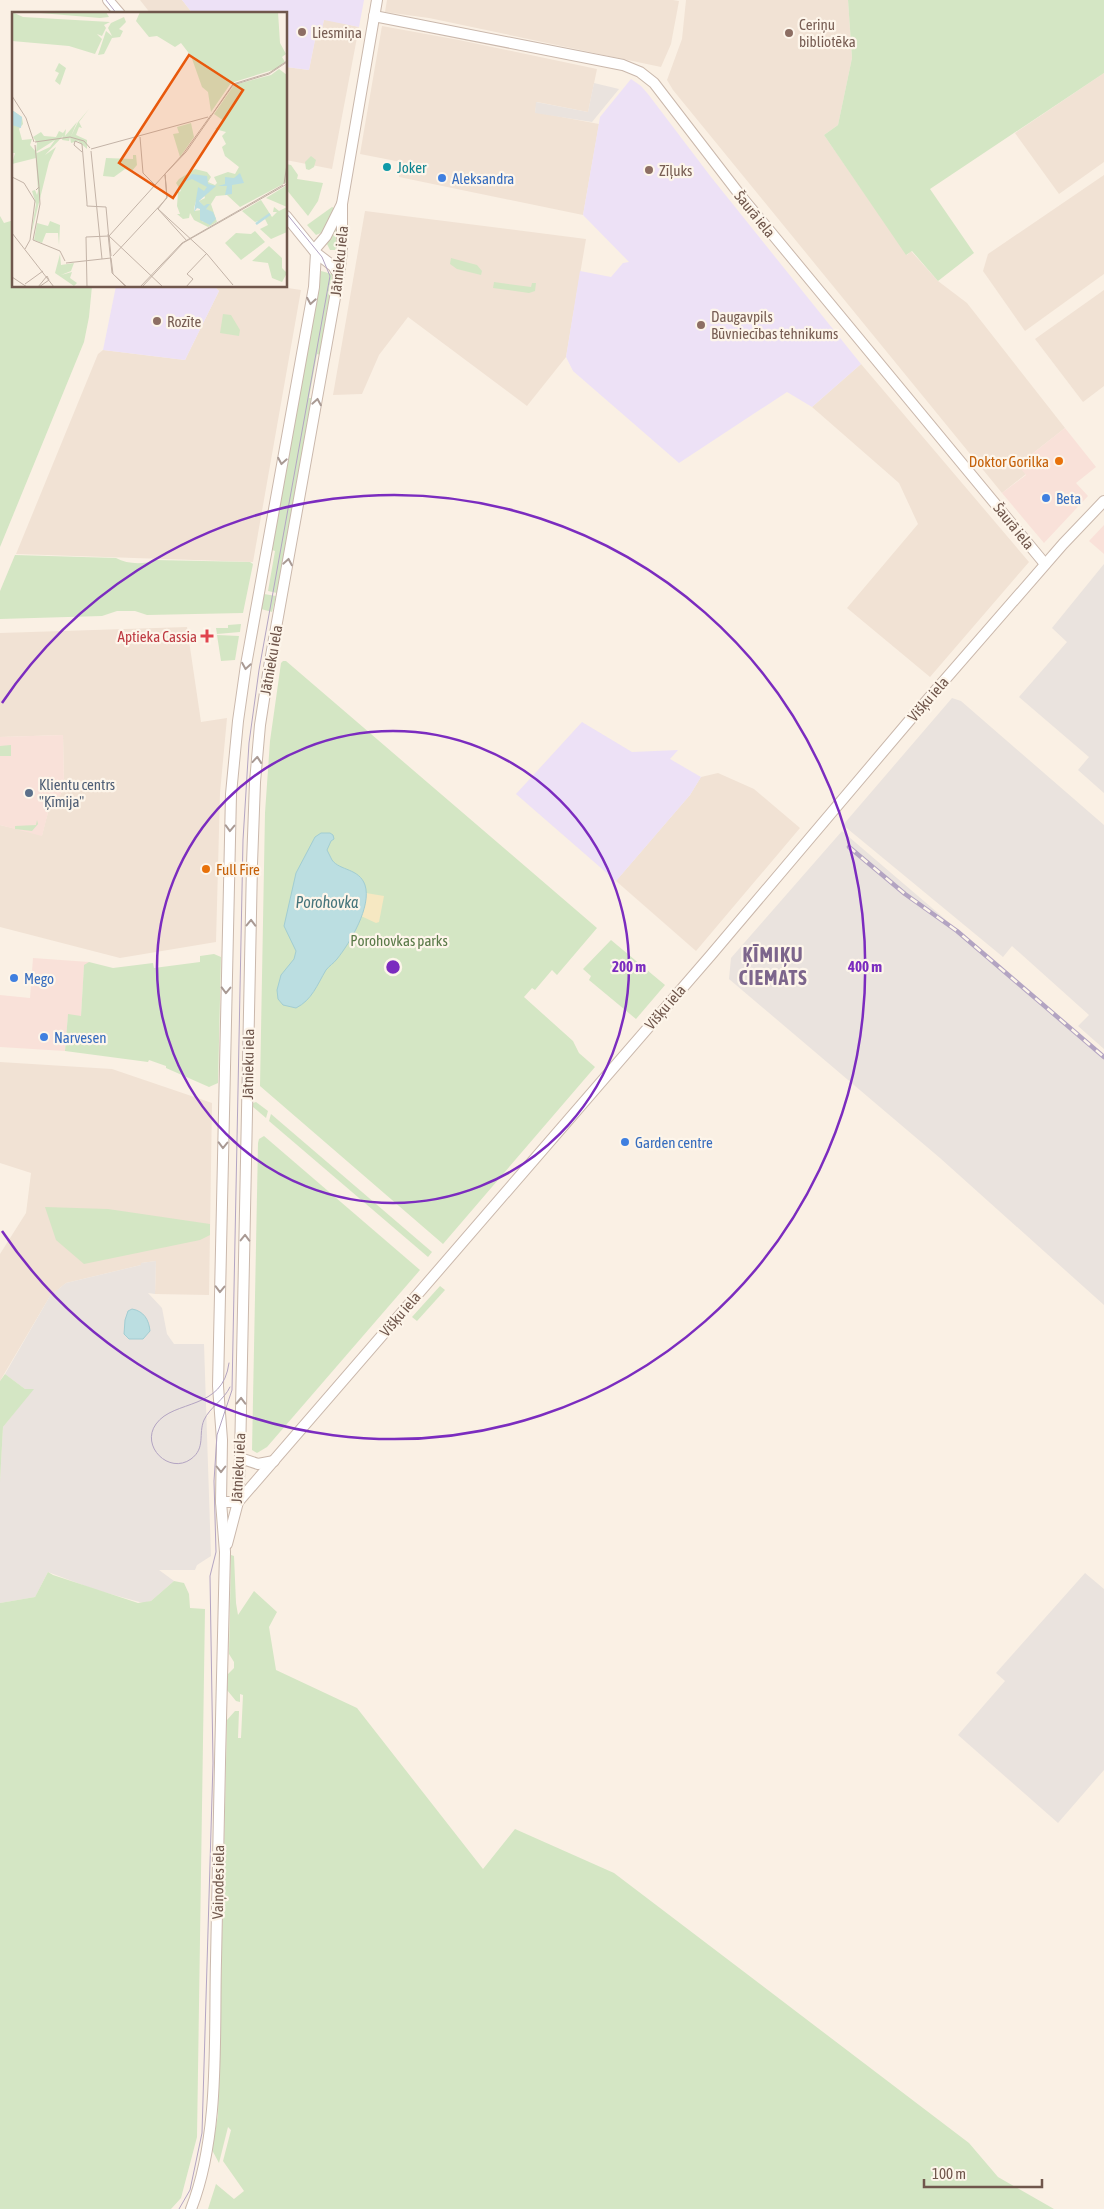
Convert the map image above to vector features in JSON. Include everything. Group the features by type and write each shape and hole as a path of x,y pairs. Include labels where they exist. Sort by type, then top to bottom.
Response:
{"street":[{"path":"108,0 118,12"},
{"name":"Jātnieku iela","path":"225,1552 238,1502 240,1458 251,874 260,724 339,275 342,251 342,204 377,0"},
{"name":"Šaurā iela","path":"374,16 624,66 640,72 654,83 740,195 1046,564"},
{"name":"Jātnieku iela","path":"225,1552 221,1502 222,1440 218,1386 231,794 238,720 246,664 314,287 315,252 326,236 342,204"},
{"path":"288,218 315,252 333,266 339,275"},
{"name":"Višķu iela","path":"238,1502 1046,564 1104,501"},
{"path":"240,1458 258,1464 274,1461"},
{"path":"221,1502 238,1502"},
{"name":"Vaiņodes iela","path":"191,2209 202,2173 211,2115 225,1552"}],"shaded area":[{"path":"140,0 182,0 191,12 149,12"},
{"name":"Liesmiņa","path":"182,0 364,0 359,27 324,20 322,29 316,35 309,70 288,67 288,12 191,12"},
{"path":"387,0 679,1 671,44 661,67 429,18 385,12"},
{"path":"686,0 848,0 852,58 838,125 824,135 907,255 911,251 938,281 967,303 1065,428 1018,465 1026,474 1002,493 673,90 667,80 682,39"},
{"path":"324,19 359,27 332,169 288,160 288,67 309,70 316,35 322,29"},
{"path":"382,26 597,69 588,112 537,102 535,112 599,124 583,215 399,177 401,162 360,154"},
{"path":"1104,73 1104,162 1059,194 1015,133"},
{"name":"Daugavpils Būvniecības tehnikums","path":"631,79 648,94 711,177 861,364 812,407 787,392 679,463 573,371 566,357 580,271 611,277 623,263 629,262 583,215 600,117"},
{"path":"594,83 619,89 592,122 535,113 536,102 588,112"},
{"path":"1104,175 1104,274 1025,331 983,271 988,254"},
{"path":"365,211 586,239 566,357 527,406 408,317 379,355 362,394 333,395"},
{"name":"Rozīte","path":"116,288 216,288 219,291 185,360 103,350"},
{"path":"216,288 288,288 301,290 253,562 16,554 98,354 103,350 185,360 219,291"},
{"path":"1104,290 1104,386 1083,402 1035,339"},
{"path":"861,364 1029,562 930,677 847,608 918,524 899,483 812,407"},
{"path":"1065,428 1096,467 1076,483 1088,496 1044,543 1002,493 1026,475 1018,465"},
{"path":"1104,525 1104,554 1089,541"},
{"path":"1104,564 1104,793 1078,770 1089,757 1019,697 1067,642 1052,628"},
{"path":"187,627 201,722 227,718 220,793 216,942 120,958 0,927 0,825 42,835 52,797 60,796 64,785 63,735 0,737 0,633"},
{"path":"952,698 961,701 1104,825 1104,1049 1078,1026 1089,1015 1012,946 1003,957 843,825"},
{"path":"582,722 632,752 678,750 670,759 701,777 690,795 616,881 516,794"},
{"path":"63,735 64,785 60,796 52,797 42,836 0,825 0,737"},
{"path":"718,773 754,789 800,828 696,951 616,881 690,795 701,777"},
{"path":"842,831 1104,1055 1104,1305 940,1158 729,979 731,958"},
{"path":"33,958 89,962 84,966 81,1017 68,1015 65,1051 0,1047 0,995 30,998"},
{"path":"0,1062 112,1069 212,1103 209,1295 155,1294 156,1261 141,1263 141,1265 66,1283 50,1296 0,1381 0,1254 26,1213 31,1173 0,1163"},
{"path":"156,1261 155,1294 148,1293 162,1308 167,1334 174,1344 204,1344 211,1556 197,1565 195,1570 159,1570 174,1581 151,1601 143,1603 96,1590 48,1572 35,1597 0,1603 0,1482 3,1427 33,1389 25,1389 5,1374 50,1296 66,1283 141,1265 141,1263"},
{"path":"1085,1573 1104,1589 1104,1770 1058,1823 958,1735 1005,1681 996,1673"}],"green space":[{"path":"848,0 1104,0 1104,73 930,189 974,253 938,281 912,251 906,255 824,135 838,125 852,58"},
{"path":"311,156 316,160 314,167 309,170 306,169 305,162"},
{"path":"288,164 291,165 298,175 297,179 323,183 318,201 308,216 288,191"},
{"path":"332,207 334,208 323,232 316,235 307,225"},
{"path":"0,216 4,223 12,221 12,288 92,288 84,342 0,547"},
{"path":"337,226 337,246 335,250 330,250 327,244"},
{"path":"451,258 477,265 482,271 481,275 457,269 450,264"},
{"path":"321,271 332,274 333,284 320,355 317,354 309,398 312,398 277,593 268,591 275,551 272,550"},
{"path":"494,282 531,287 532,283 536,283 535,291 529,293 493,288"},
{"path":"223,314 231,315 240,330 239,336 220,333"},
{"path":"15,555 116,558 125,562 135,563 155,560 250,562 253,564 243,613 147,615 135,611 117,611 102,616 0,619 0,591"},
{"path":"264,594 276,596 272,612 261,609"},
{"path":"241,624 240,632 217,634 216,628 228,628 228,625"},
{"path":"217,635 239,636 235,660 221,661"},
{"name":"Porohovkas parks","path":"286,661 597,928 557,975 552,970 535,990 532,988 524,997 573,1041 579,1053 595,1067 443,1244 260,1086 265,813 270,741 281,663"},
{"path":"11,745 11,756 0,756 0,746"},
{"path":"37,820 38,824 32,831 15,829 15,826 36,825"},
{"path":"611,940 665,985 636,1019 589,980 591,976 583,969"},
{"path":"214,954 221,957 218,1083 209,1087 166,1068 166,1066 149,1060 148,1062 65,1051 68,1014 81,1016 84,965 89,962 113,968 153,963 154,968 200,962 200,956"},
{"path":"256,1102 268,1111 266,1118 253,1107 253,1103"},
{"path":"271,1114 432,1252 428,1257 269,1121"},
{"path":"264,1136 420,1270 267,1447 257,1453 252,1450 258,1143 259,1139"},
{"path":"45,1207 108,1209 210,1224 210,1235 200,1240 84,1264 56,1240"},
{"path":"440,1286 445,1290 417,1321 412,1317"},
{"path":"5,1374 25,1389 34,1389 3,1427 0,1482 0,1381"},
{"path":"231,1555 234,1556 238,1615 254,1591 277,1612 269,1627 276,1670 357,1708 483,1869 515,1829 614,1873 969,2143 998,2177 1054,2209 208,2209 216,2184 234,2199 244,2191 223,2161 231,2130 228,2127 219,2163 212,2150 218,2115 227,1720 235,1711 239,1711 238,1738 241,1738 243,1695 240,1694 240,1702 236,1701 227,1690 228,1674 234,1668 234,1662 229,1654"},
{"path":"48,1572 138,1603 151,1601 174,1581 184,1583 189,1594 190,1608 205,1609 197,2137 181,2198 171,2209 0,2209 0,1603 35,1597"}],"sand":[{"path":"366,893 384,896 379,922 376,923 361,916"}],"water":[{"name":"Porohovka","path":"321,833 333,835 334,839 327,850 335,864 358,875 362,879 365,885 365,903 363,913 348,944 326,970 317,987 306,1001 296,1008 283,1005 278,999 277,990 281,975 294,959 296,951 284,926 296,873 315,837"},
{"path":"132,1309 143,1314 148,1323 150,1331 143,1339 129,1339 124,1334 125,1320 128,1311"}],"tram line":[{"path":"106,0 115,12"},
{"path":"179,2209 190,2190 202,2133 213,1763 210,1576 216,1552 214,1481 217,1435 232,1390 243,840 249,743 259,670 330,276 322,257 288,215"},
{"path":"229,1363 225,1378 218,1389 208,1397 164,1416 156,1424 152,1432 152,1441 154,1449 159,1456 166,1461 183,1463 196,1455 200,1446 204,1420 230,1387"}],"railway":[{"path":"849,847 905,894 957,931 1104,1057"}],"place":[{"name":"Liesmiņa","path":"302,32"},
{"name":"Ceriņu bibliotēka","path":"789,33"},
{"name":"Joker","path":"387,167"},
{"name":"Zīļuks","path":"649,170"},
{"name":"Aleksandra","path":"442,178"},
{"name":"Rozīte","path":"157,321"},
{"name":"Daugavpils Būvniecības tehnikums","path":"701,325"},
{"name":"Doktor Gorilka","path":"1059,461"},
{"name":"Beta","path":"1046,498"},
{"name":"Aptieka Cassia","path":"207,636"},
{"name":"Klientu centrs \"Ķīmija\"","path":"29,793"},
{"name":"Full Fire","path":"206,869"},
{"name":"Mego","path":"14,978"},
{"name":"Narvesen","path":"44,1037"},
{"name":"Garden centre","path":"625,1142"}],"district":[{"name":"ĶĪMIĶU CIEMATS","path":"773,966"}]}
